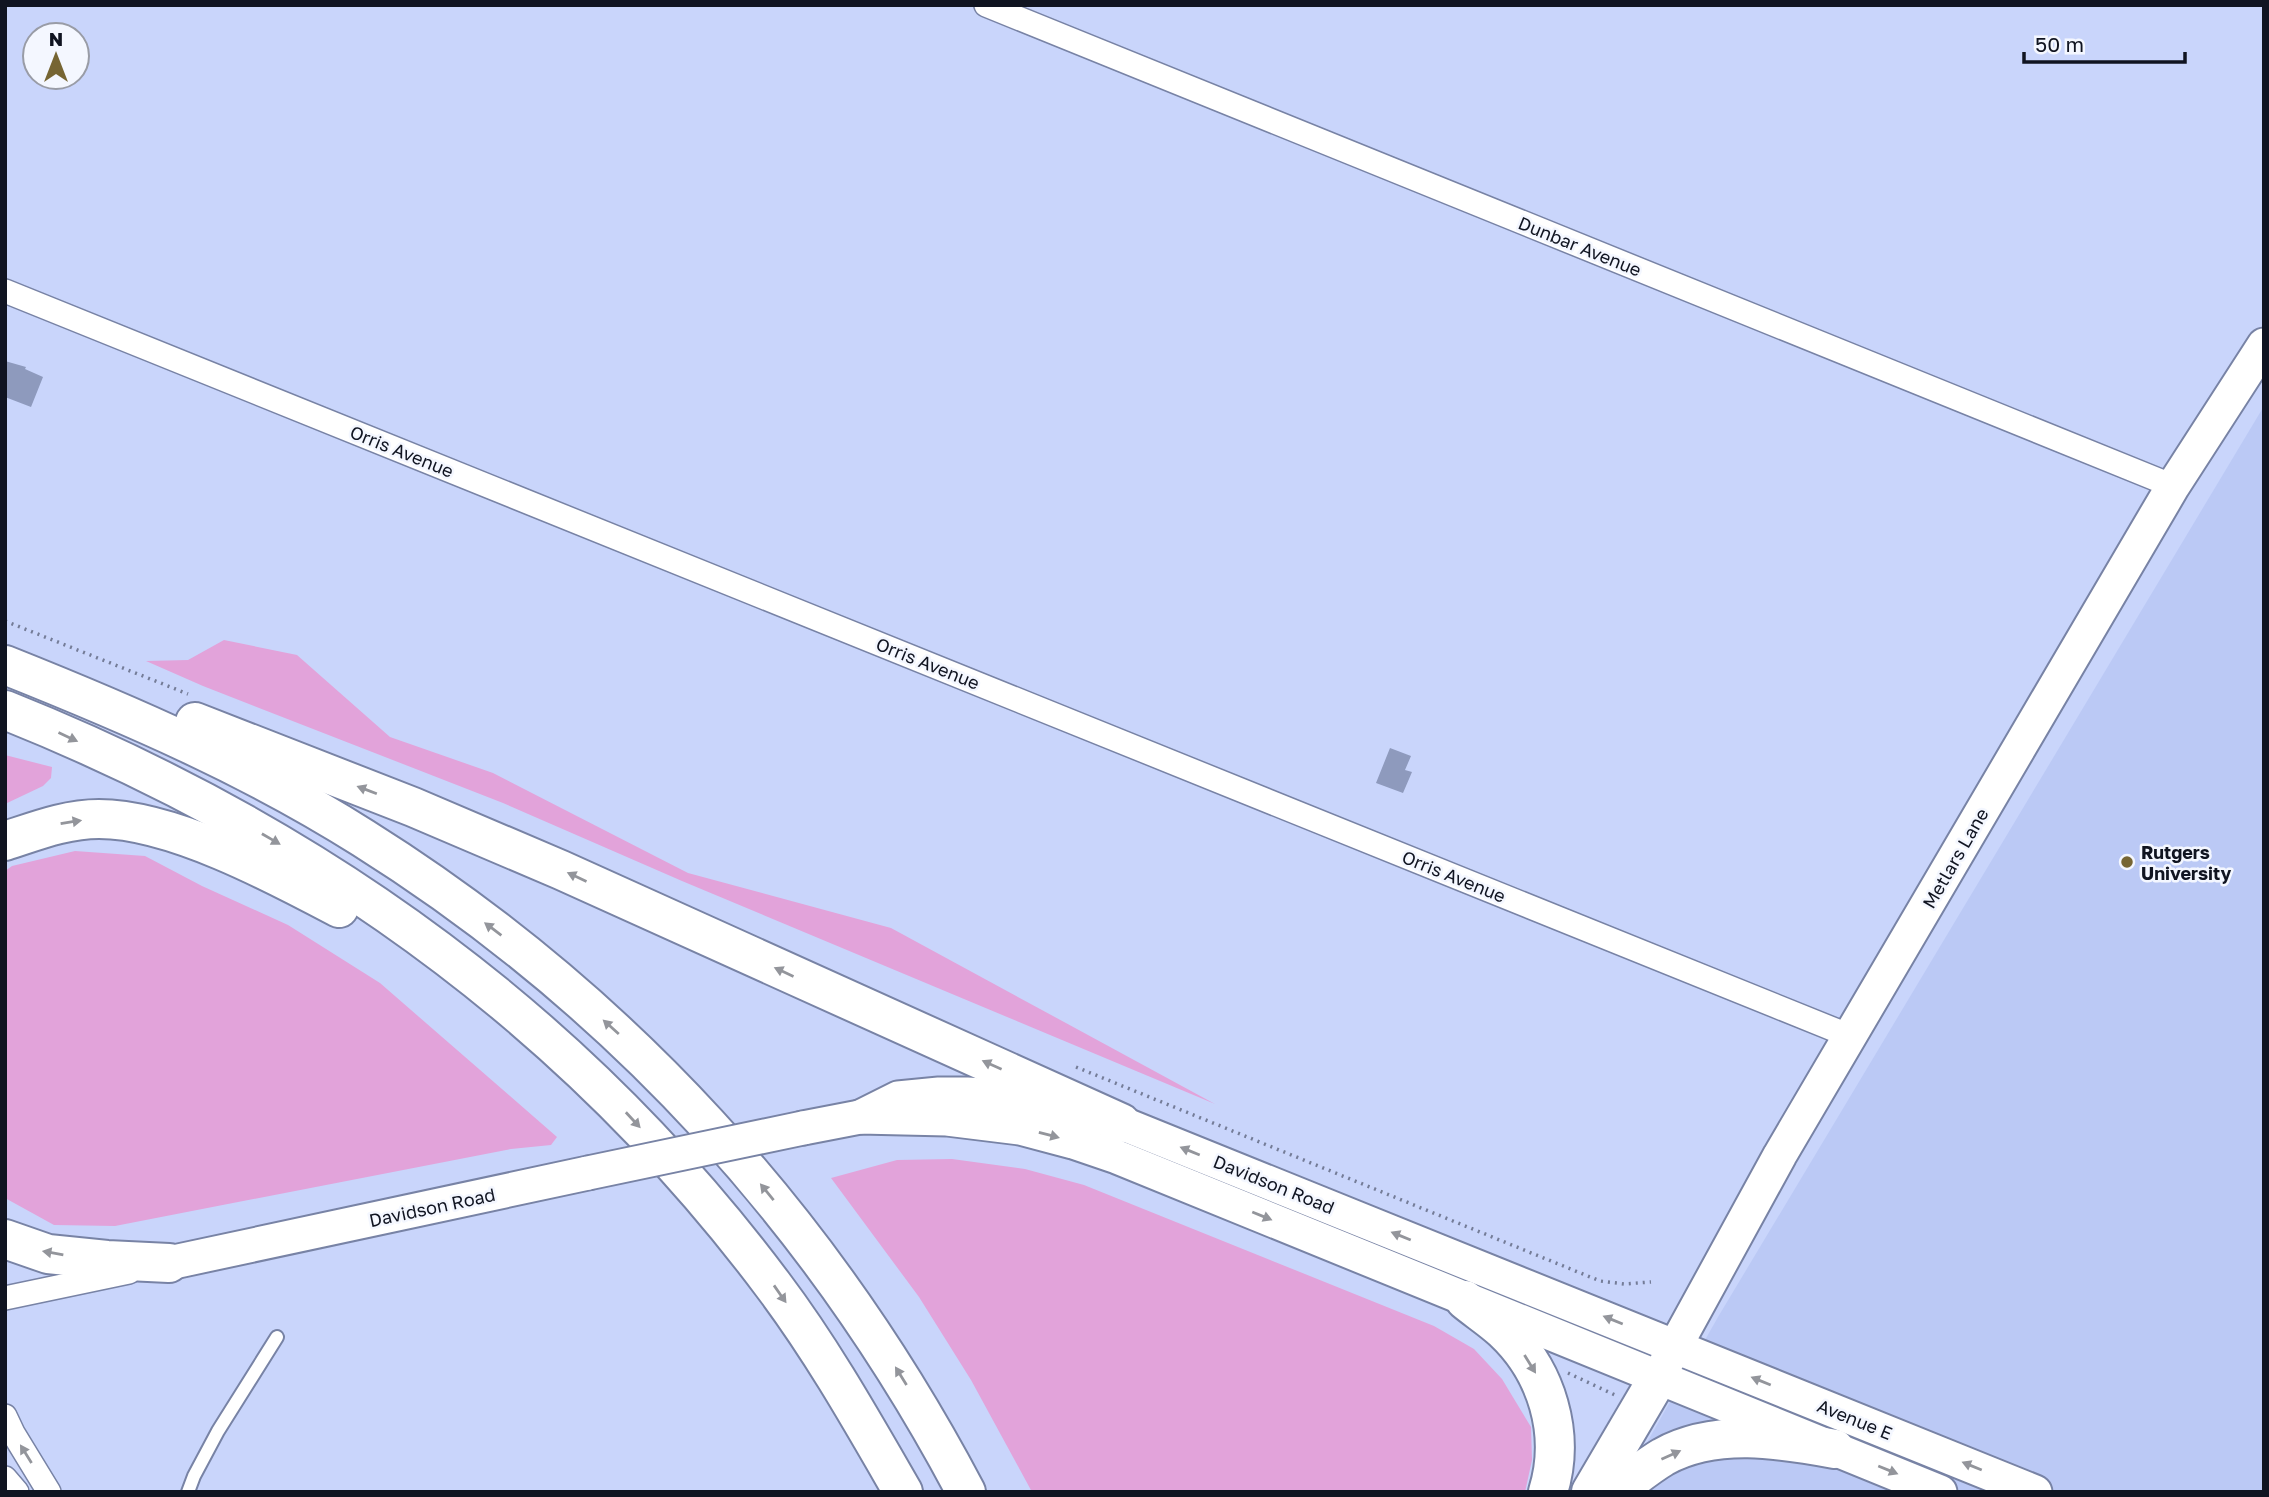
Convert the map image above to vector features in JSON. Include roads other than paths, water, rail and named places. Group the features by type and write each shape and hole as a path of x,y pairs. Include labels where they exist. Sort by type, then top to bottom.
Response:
{"highway":[{"path":"5,648 413,807 548,864 1121,1123"},
{"path":"5,664 177,738 289,796 361,837 445,892 547,971 656,1069 733,1150 801,1234 899,1372 967,1492"},
{"path":"5,710 158,779 269,837 377,905 468,971 548,1040 601,1087 665,1155 707,1202 765,1275 840,1382 903,1492"},
{"path":"5,841 71,821 99,819 163,829 230,855 370,924 548,1040"},
{"path":"5,1239 48,1254 169,1263"},
{"path":"1465,1300 1502,1329 1520,1349 1543,1385 1552,1415 1555,1444 1548,1492"},
{"path":"1591,1492 1667,1362"},
{"path":"1614,1492 1664,1457 1707,1442 1781,1439 1835,1449"}],"main road":[{"name":"Metlars Lane","path":"1667,1362 1780,1155 1850,1035 2173,486 2264,345"},
{"name":"Davidson Road","path":"860,1117 898,1098 967,1094 1026,1098 1121,1123 1667,1362"},
{"name":"Davidson Road","path":"169,1263 860,1117 947,1119 1020,1128 1073,1142 1142,1167 1465,1300 1667,1362"},
{"name":"Avenue E","path":"1667,1362 1835,1449 1940,1492"},
{"name":"Avenue E","path":"1667,1362 2035,1492"}],"street":[{"name":"Dunbar Avenue","path":"986,5 2173,486"},
{"name":"Orris Avenue","path":"5,291 1850,1035"},
{"name":"Davidson Road","path":"5,1298 169,1263"},
{"path":"5,1416 49,1492"},
{"path":"5,1478 17,1492"}],"lane":[{"path":"188,1492 218,1431 276,1337"}],"place":[{"name":"Rutgers University","path":"2127,862"}]}
